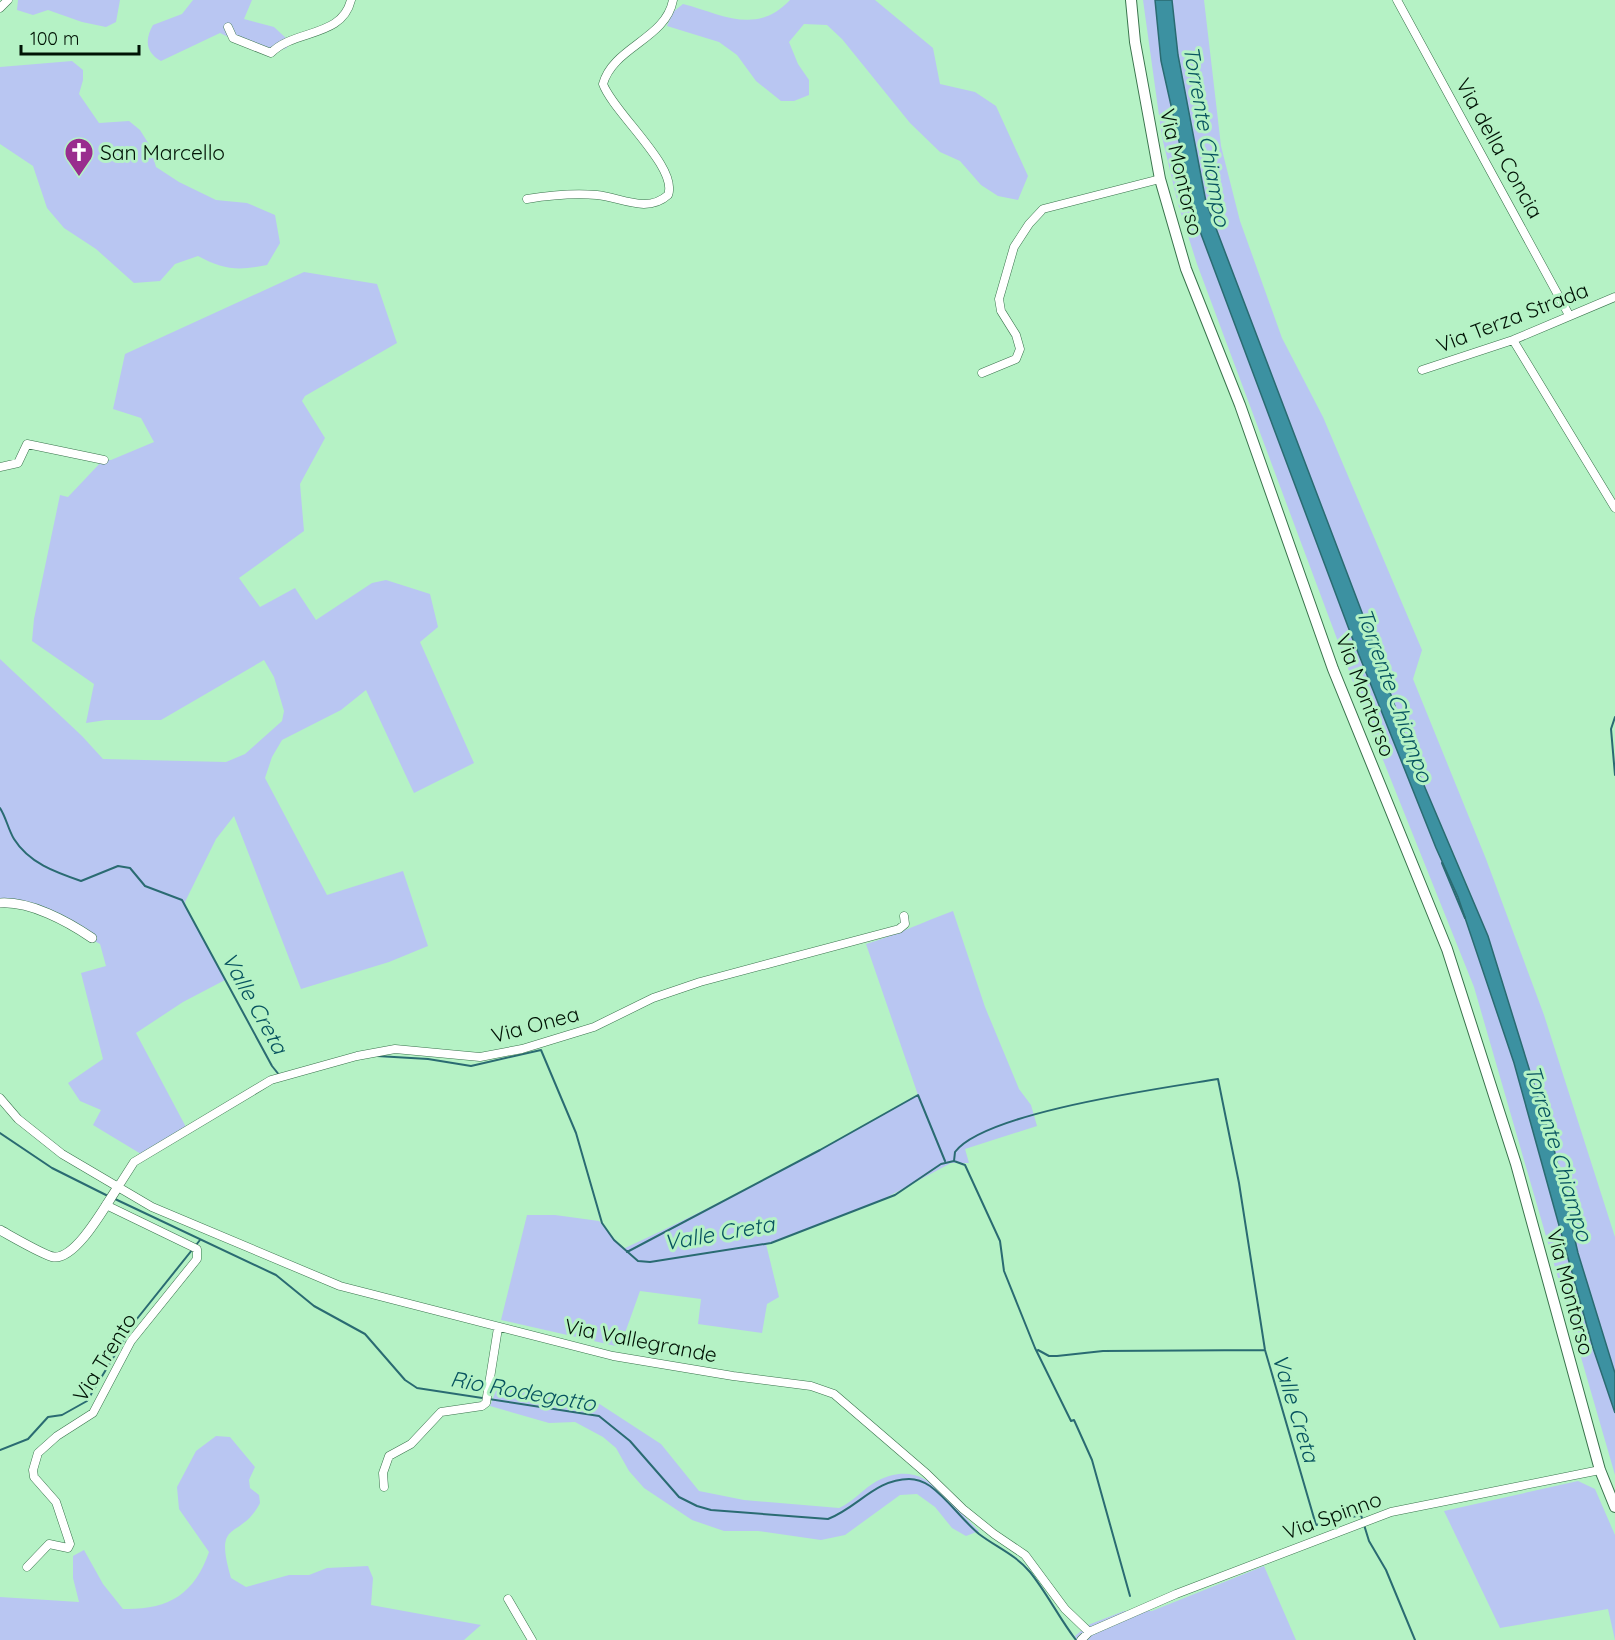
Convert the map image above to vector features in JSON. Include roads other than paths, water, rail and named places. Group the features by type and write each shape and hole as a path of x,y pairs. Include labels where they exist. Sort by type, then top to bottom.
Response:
{"main road":[{"name":"Via Montorso","path":"1131,0 1135,42 1160,179 1186,269 1243,415 1333,669 1451,959 1516,1164 1600,1470 1615,1508"}],"street":[{"path":"0,8 9,0"},
{"path":"228,27 233,38 271,53 280,44 325,29 341,20 351,0"},
{"path":"527,199 557,194 599,195 632,204 652,203 668,195 671,188 669,180 646,143 607,95 603,84 610,68 667,18 673,0"},
{"name":"Via della Concia","path":"1397,0 1569,315"},
{"path":"982,373 1016,359 1020,349 1016,335 1001,311 999,299 1014,247 1043,209 1160,179"},
{"name":"Via Terza Strada","path":"1422,370 1513,340 1615,297"},
{"path":"1513,340 1615,508"},
{"path":"0,467 18,463 27,444 104,460"},
{"path":"0,903 21,904 55,916 92,938"},
{"name":"Via Onea","path":"116,1190 134,1162 271,1080 357,1056 395,1049 480,1057 522,1049 594,1027 654,998 700,982 899,929 905,924 904,916"},
{"name":"Via Vallegrande","path":"0,1098 18,1119 62,1155 116,1190 340,1286 613,1356 811,1386 834,1394 927,1474 963,1509 1026,1555 1065,1609 1089,1632"},
{"path":"0,1230 56,1257 84,1238 116,1190"},
{"name":"Via Trento","path":"27,1567 49,1544 68,1548 70,1544 56,1502 34,1477 33,1470 38,1454 57,1436 93,1413 131,1341 197,1259 194,1247 107,1204"},
{"path":"384,1487 383,1473 389,1456 411,1444 441,1412 482,1406 487,1400 498,1328"},
{"name":"Via Spinno","path":"1089,1632 1176,1594 1390,1512 1600,1470"},
{"path":"508,1599 532,1640"},
{"path":"1081,1640 1089,1632"}],"waterway":[{"path":"1615,717 1611,729 1615,775"},
{"name":"Valle Creta","path":"0,808 20,847 43,866 81,881 118,866 130,868 145,886 182,900 272,1066 280,1076"},
{"name":"Torrente Chiampo","path":"1442,863 1465,918"},
{"name":"Valle Creta","path":"377,1056 428,1059 471,1066 541,1050 576,1133 602,1223 614,1240 638,1261 650,1262 771,1243 895,1195 941,1164 954,1161 965,1165 1000,1241 1004,1271 1035,1348 1071,1421 1074,1420 1092,1460 1130,1596"},
{"path":"954,1161 955,1152 973,1138 1001,1125 1078,1104 1218,1079 1239,1183 1265,1350 1316,1525 1361,1515 1369,1541 1386,1570 1415,1640"},
{"path":"627,1252 820,1150 918,1095 945,1161"},
{"name":"Rio Rodegotto","path":"0,1133 52,1168 110,1197"},
{"name":"Rio Rodegotto","path":"115,1199 276,1275 314,1306 365,1334 405,1380 417,1388 599,1416 630,1441 679,1497 697,1506 711,1510 828,1519 886,1484 909,1479 925,1483 943,1497 979,1534 1012,1556 1030,1572 1076,1640"},
{"path":"0,1450 28,1439 48,1417 62,1415 87,1401 136,1320 200,1240"},
{"name":"Valle Creta","path":"1038,1350 1049,1356 1103,1351 1265,1350"}],"place":[{"name":"San Marcello","path":"79,178"}]}
